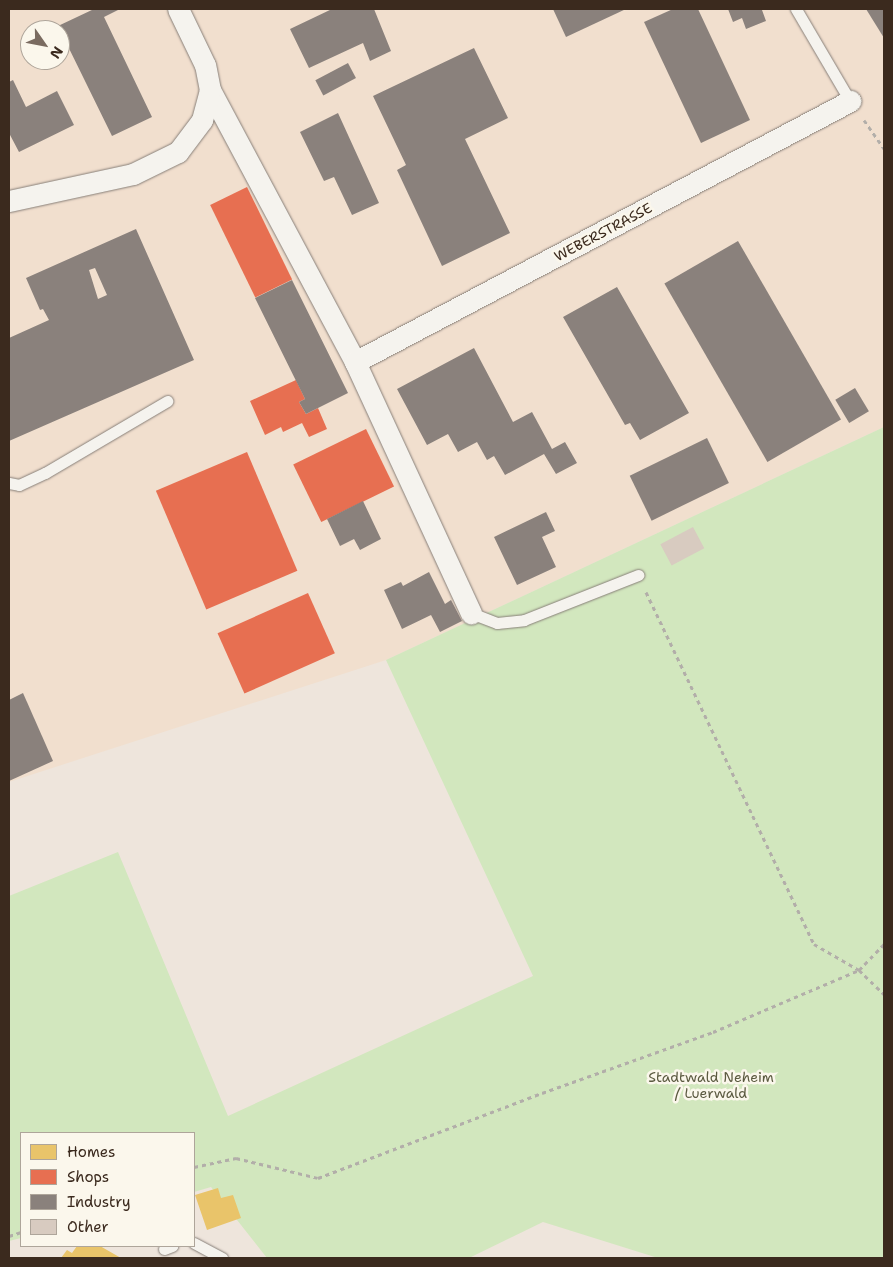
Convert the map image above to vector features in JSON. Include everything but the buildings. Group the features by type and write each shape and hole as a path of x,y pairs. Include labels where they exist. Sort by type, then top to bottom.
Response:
{"street":[{"path":"178,9 205,65 210,90 355,362 470,613"},
{"path":"9,201 134,174 178,152 202,120 210,90"},
{"name":"WEBERSTRASSE","path":"355,362 850,101"}],"lane":[{"path":"796,9 850,101"},
{"path":"9,483 19,485 45,473 166,401"},
{"path":"470,613 497,623 524,620 638,575"},
{"path":"195,1244 222,1258"}],"path":[{"path":"850,101 884,149"},
{"path":"638,575 814,944 858,970 884,994"},
{"path":"195,1167 236,1158 318,1178 542,1093 713,1032 858,970 884,944"}],"shaded area":[{"path":"9,9 884,9 884,427 386,660 9,782"}],"green space":[{"name":"Stadtwald Neheim / Luerwald","path":"884,427 884,1258 658,1258 543,1222 469,1258 267,1258 211,1187 195,1192 195,1132 20,1132 20,1238 9,1241 9,896 118,852 228,1116 533,976 386,660"}]}
